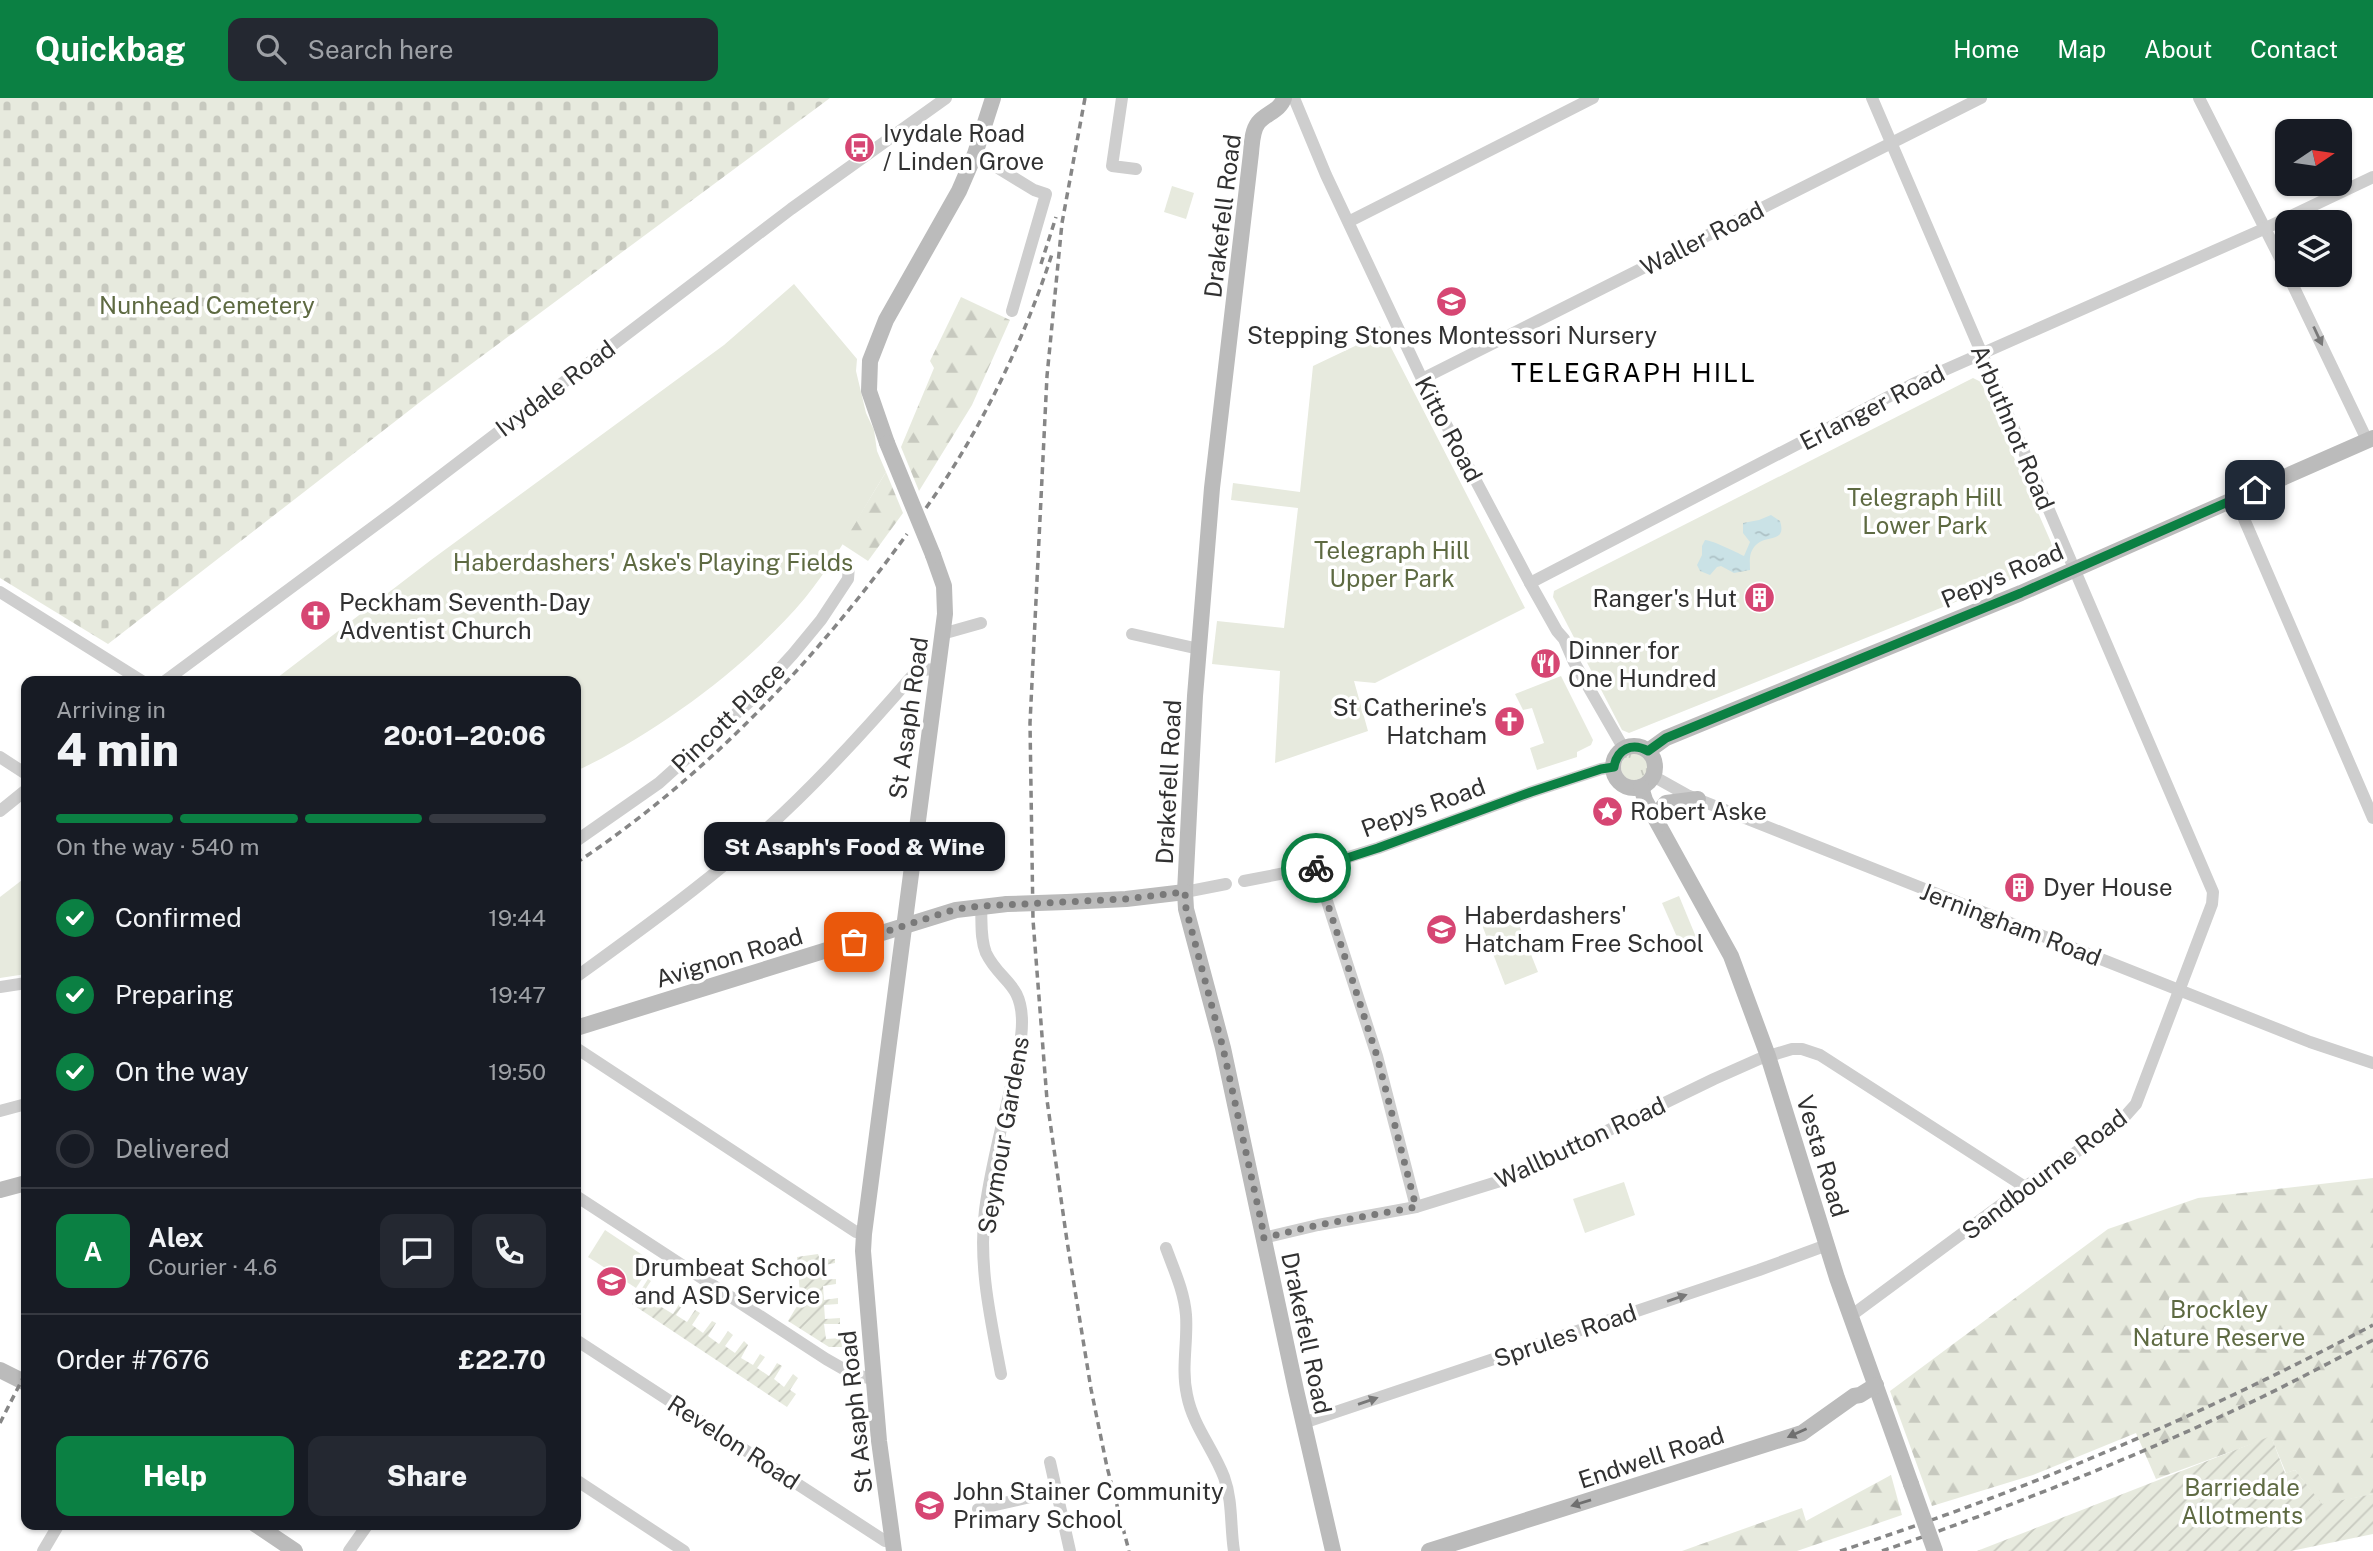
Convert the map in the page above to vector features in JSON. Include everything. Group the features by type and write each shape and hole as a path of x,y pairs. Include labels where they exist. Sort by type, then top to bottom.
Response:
{"street":[{"name":"Ivydale Road","path":"172,676 396,510 791,209 946,98"},
{"name":"St Asaph Road","path":"894,1545 879,1441 863,1251 946,595 869,391 870,361 886,320 952,204 975,154 993,98"},
{"path":"1122,98 1112,166 1136,169"},
{"name":"Drakefell Road","path":"1284,98 1280,107 1259,122 1254,133 1212,488 1191,756 1185,892 1186,909 1234,1098 1333,1551"},
{"name":"Kitto Road","path":"1294,98 1326,175 1350,221 1422,379 1530,583 1564,639 1573,662 1624,749"},
{"path":"1350,221 1593,98"},
{"name":"Arbuthnot Road","path":"1872,98 2213,892 2212,904 2181,990"},
{"name":"Waller Road","path":"1422,379 1982,98"},
{"path":"2199,98 2275,247"},
{"path":"975,154 1034,190 1046,194 1012,311"},
{"name":"Erlanger Road","path":"1530,583 1913,384 2266,228 2373,177"},
{"path":"2294,287 2370,439"},
{"name":"Pepys Road","path":"1648,751 1666,738 2075,570 2370,439"},
{"path":"2235,498 2373,818"},
{"name":"Pincott Place","path":"581,838 659,783 749,702 821,620 848,579 849,565"},
{"path":"0,592 134,676"},
{"path":"942,634 981,623"},
{"path":"1132,634 1199,649"},
{"path":"581,973 676,902 796,802 869,727 913,675 920,670 938,669"},
{"path":"1637,746 1648,751 1653,757 1655,766 1647,781 1626,787 1620,782 1614,767 1615,759 1624,749 1637,746"},
{"path":"0,757 21,771"},
{"name":"Pepys Road","path":"1244,881 1316,867 1378,848 1531,792 1614,767"},
{"name":"Jerningham Road","path":"1647,781 2310,1042 2373,1063"},
{"name":"Vesta Road","path":"1647,781 1645,800 1731,956 1768,1056 1827,1245 1935,1551"},
{"path":"0,811 21,794"},
{"path":"1659,824 1659,812 1666,803 1698,799"},
{"path":"1316,867 1377,1056 1416,1207"},
{"path":"1185,892 1226,884"},
{"name":"Avignon Road","path":"581,1026 956,909 1126,899 1185,892"},
{"name":"Seymour Gardens","path":"981,906 982,938 986,952 993,965 1013,986 1022,1011 1016,1064 985,1210 983,1236 985,1280 1001,1374"},
{"path":"0,987 21,983"},
{"name":"Sandbourne Road","path":"1852,1315 2025,1187 2120,1122 2136,1104 2181,990"},
{"name":"Wallbutton Road","path":"1263,1238 1416,1207 1510,1178 1714,1079 1792,1049 1820,1055 2025,1187"},
{"path":"581,1051 856,1232 864,1234"},
{"path":"0,1111 21,1105"},
{"path":"0,1190 21,1184"},
{"path":"581,1199 826,1359 855,1375 874,1379"},
{"name":"Sprules Road","path":"1303,1423 1793,1259 1827,1245"},
{"path":"1166,1248 1185,1304 1187,1396 1195,1421 1227,1487 1234,1551"},
{"name":"Revelon Road","path":"581,1343 894,1545"},
{"path":"0,1370 21,1380"},
{"name":"Endwell Road","path":"1429,1551 1802,1433 1854,1396 1877,1385"},
{"path":"1050,1462 1070,1551"},
{"path":"581,1483 684,1551"},
{"path":"978,1509 1056,1491"},
{"path":"43,1551 55,1530"},
{"path":"264,1530 295,1551"},
{"path":"349,1551 364,1530"}],"green space":[{"name":"Nunhead Cemetery","path":"0,98 830,98 424,399 108,644 0,578"},
{"path":"1172,186 1194,193 1186,219 1164,212"},
{"name":"Haberdashers' Aske's Playing Fields","path":"794,284 857,359 856,371 866,413 874,430 877,451 886,472 837,553 805,598 756,649 699,696 638,738 581,768 581,676 280,676 431,560 724,345"},
{"path":"961,297 1010,320 972,405 919,491 901,447 934,368 930,361"},
{"name":"Telegraph Hill Upper Park","path":"1380,326 1525,608 1375,683 1354,681 1368,731 1275,763 1280,671 1212,664 1217,621 1284,628 1298,508 1231,500 1233,483 1300,492 1313,366 1355,346 1373,328"},
{"name":"Telegraph Hill Lower Park","path":"1973,378 1981,382 2057,556 2055,562 1629,733 1622,730 1553,597 1554,591"},
{"path":"886,472 903,513 868,561 842,544"},
{"path":"1561,676 1593,740 1591,745 1577,752 1577,757 1537,770 1530,748 1544,743 1532,708 1523,710 1515,694"},
{"path":"1635,753 1645,757 1649,767 1645,777 1635,781 1625,777 1621,767 1625,757"},
{"path":"21,881 21,975 0,978 0,897"},
{"path":"1679,896 1696,937 1680,944 1662,903"},
{"path":"1514,912 1538,972 1505,985 1482,925"},
{"name":"Brockley Nature Reserve","path":"2373,1178 2373,1494 2322,1505 2295,1470 2286,1473 2271,1437 2156,1479 2136,1433 2033,1475 1932,1506 1890,1391 2108,1229 2198,1198"},
{"path":"1624,1182 1635,1215 1585,1233 1573,1199"},
{"path":"605,1230 653,1262 636,1288 588,1257"},
{"path":"818,1254 820,1260 835,1259 835,1263 820,1266 822,1280 836,1279 836,1284 823,1286 824,1300 838,1298 838,1304 824,1305 825,1319 840,1318 840,1324 824,1324 826,1339 841,1338 842,1347 829,1347 788,1321 797,1306 801,1306 797,1257"},
{"path":"648,1279 651,1281 642,1294 654,1301 663,1289 666,1292 658,1305 673,1314 681,1301 684,1303 676,1315 687,1322 695,1310 700,1313 692,1325 703,1333 712,1321 716,1323 708,1336 719,1344 728,1331 733,1335 725,1346 735,1353 744,1341 748,1345 741,1358 753,1365 760,1354 765,1357 757,1368 769,1376 777,1363 782,1366 774,1379 784,1387 793,1374 798,1378 790,1390 796,1394 787,1407 632,1304"},
{"name":"Barriedale Allotments","path":"2271,1436 2285,1473 2295,1470 2322,1504 2373,1494 2373,1534 2291,1551 1977,1551"},
{"path":"1891,1475 1902,1515 1797,1551 1682,1551 1802,1508 1806,1521"}],"water":[{"path":"1771,515 1780,521 1781,533 1761,541 1754,547 1750,557 1750,570 1734,573 1721,566 1710,575 1700,571 1697,565 1705,540 1744,556 1750,542 1743,533 1743,523"}],"railway":[{"path":"1085,98 1062,223 1047,376 1030,723 1033,920 1047,1100 1067,1241 1091,1389 1107,1467 1129,1551"},
{"path":"1041,264 1056,217"},
{"path":"926,508 964,449 998,386 1028,321 1052,254"},
{"path":"581,859 670,793 756,714 835,627 907,534"},
{"path":"1840,1551 1977,1503 2111,1450 2243,1390 2373,1325"},
{"path":"1882,1551 2133,1455 2255,1400 2373,1340"},
{"path":"0,1423 21,1382"}],"way so far":[{"path":"854,942 956,909 1126,899 1185,892 1186,909 1223,1048 1263,1238 1416,1207 1377,1056 1316,868"}],"place":[{"name":"Ivydale Road / Linden Grove","path":"860,147"},
{"name":"Stepping Stones Montessori Nursery","path":"1452,301"},
{"name":"Ranger's Hut","path":"1760,598"},
{"name":"Peckham Seventh-Day Adventist Church","path":"316,616"},
{"name":"Dinner for One Hundred","path":"1545,664"},
{"name":"St Catherine's Hatcham","path":"1510,721"},
{"name":"Robert Aske","path":"1607,811"},
{"name":"Dyer House","path":"2020,887"},
{"name":"Haberdashers' Hatcham Free School","path":"1441,929"},
{"name":"St Asaph's Food & Wine","path":"854,942"},
{"name":"Drumbeat School and ASD Service","path":"611,1281"},
{"name":"John Stainer Community Primary School","path":"930,1505"}],"district":[{"name":"TELEGRAPH HILL","path":"1634,372"}],"route":[{"path":"1316,868 1531,792 1614,767 1619,753 1630,746 1648,751 1666,738 2021,593 2255,490"}]}
